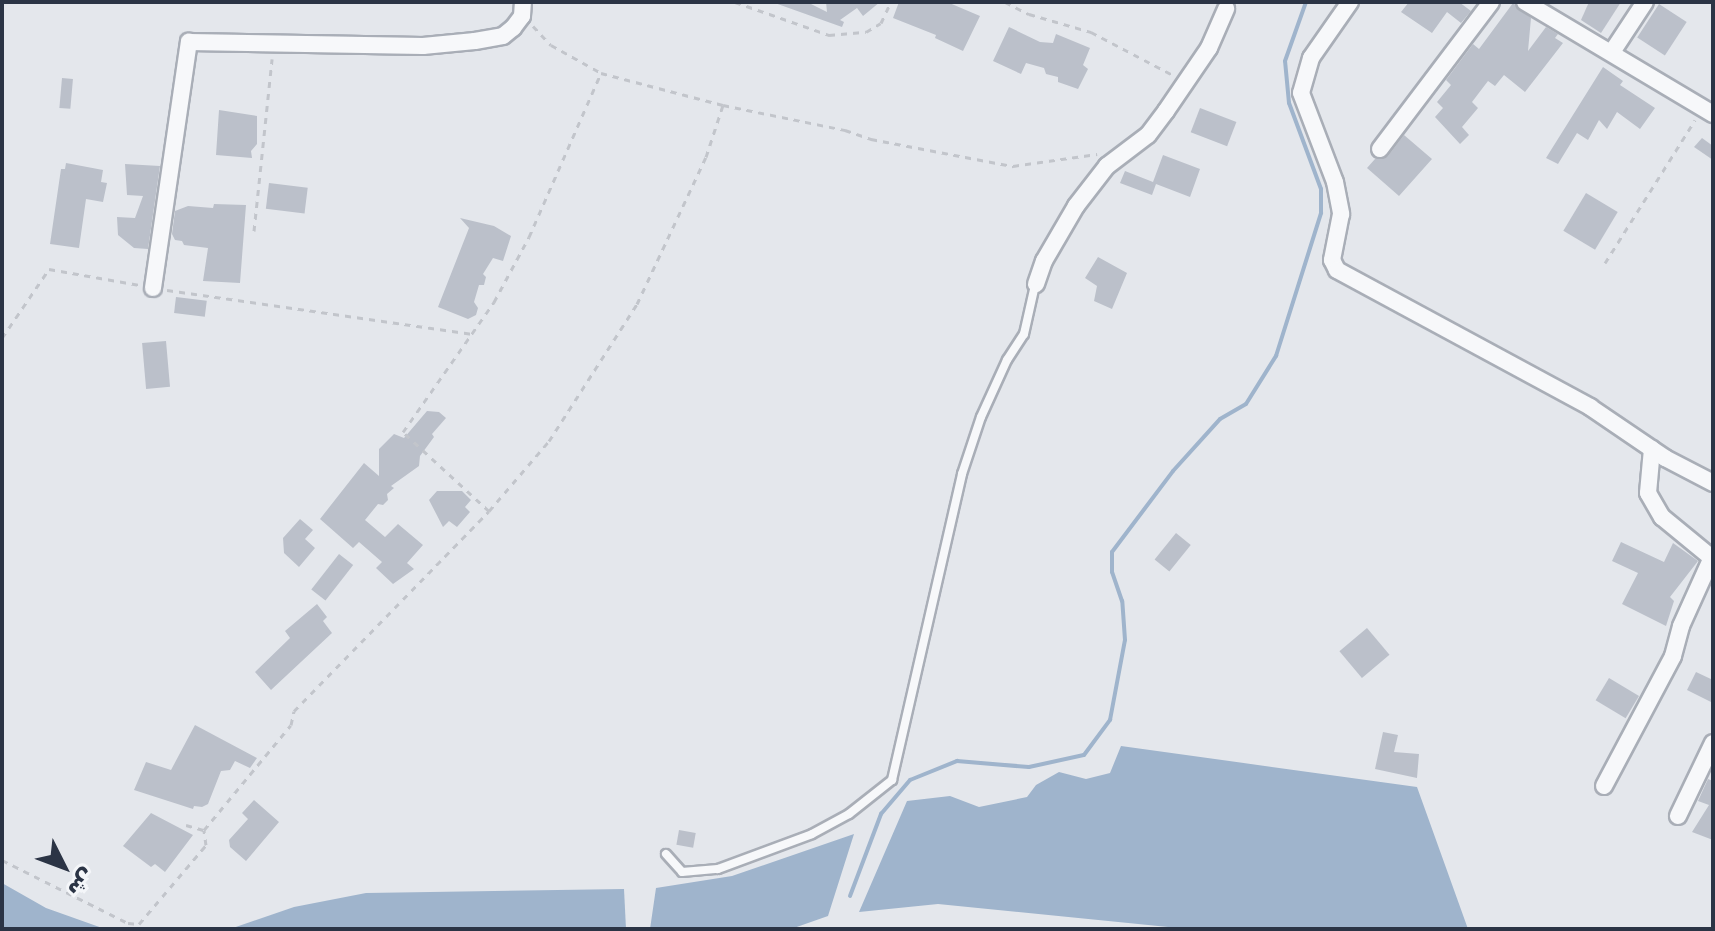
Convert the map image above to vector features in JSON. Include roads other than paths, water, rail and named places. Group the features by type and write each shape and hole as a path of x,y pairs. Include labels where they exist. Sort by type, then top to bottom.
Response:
{"street":[{"path":"1350,2 1311,58 1301,93 1335,182 1341,214 1332,260 1337,270 1439,329 1590,407 1652,449 1713,483"},
{"path":"1380,149 1491,2"},
{"path":"1525,2 1708,111"},
{"path":"1612,52 1645,2"},
{"path":"1036,284 1044,261 1076,206 1107,166 1148,135 1209,48 1226,4"},
{"path":"153,288 189,42 423,46 475,41 503,36 523,9"},
{"path":"1604,786 1673,656 1681,626 1712,556 1662,517 1648,493 1652,449"},
{"path":"1678,816 1713,743"}],"lane":[{"path":"666,854 682,872 718,869 812,834 849,814 892,780 962,474 981,417 1007,360 1024,334 1036,284"}],"water":[{"path":"1121,746 1417,787 1468,929 1188,929 938,904 859,912 907,801 950,796 979,807 1027,797 1036,785 1059,772 1086,779 1110,773"},
{"path":"854,834 828,916 791,929 650,929 656,888 732,876"},
{"path":"2,883 46,908 105,929 2,929"},
{"path":"624,889 626,929 230,929 294,907 366,893"}],"waterway":[{"path":"850,896 881,814 910,780 957,761 1029,767 1084,755 1110,720 1125,640 1122,601 1112,572 1112,552 1173,471 1220,419 1246,404 1276,356 1321,213 1321,189 1289,103 1285,61 1306,2"}]}
